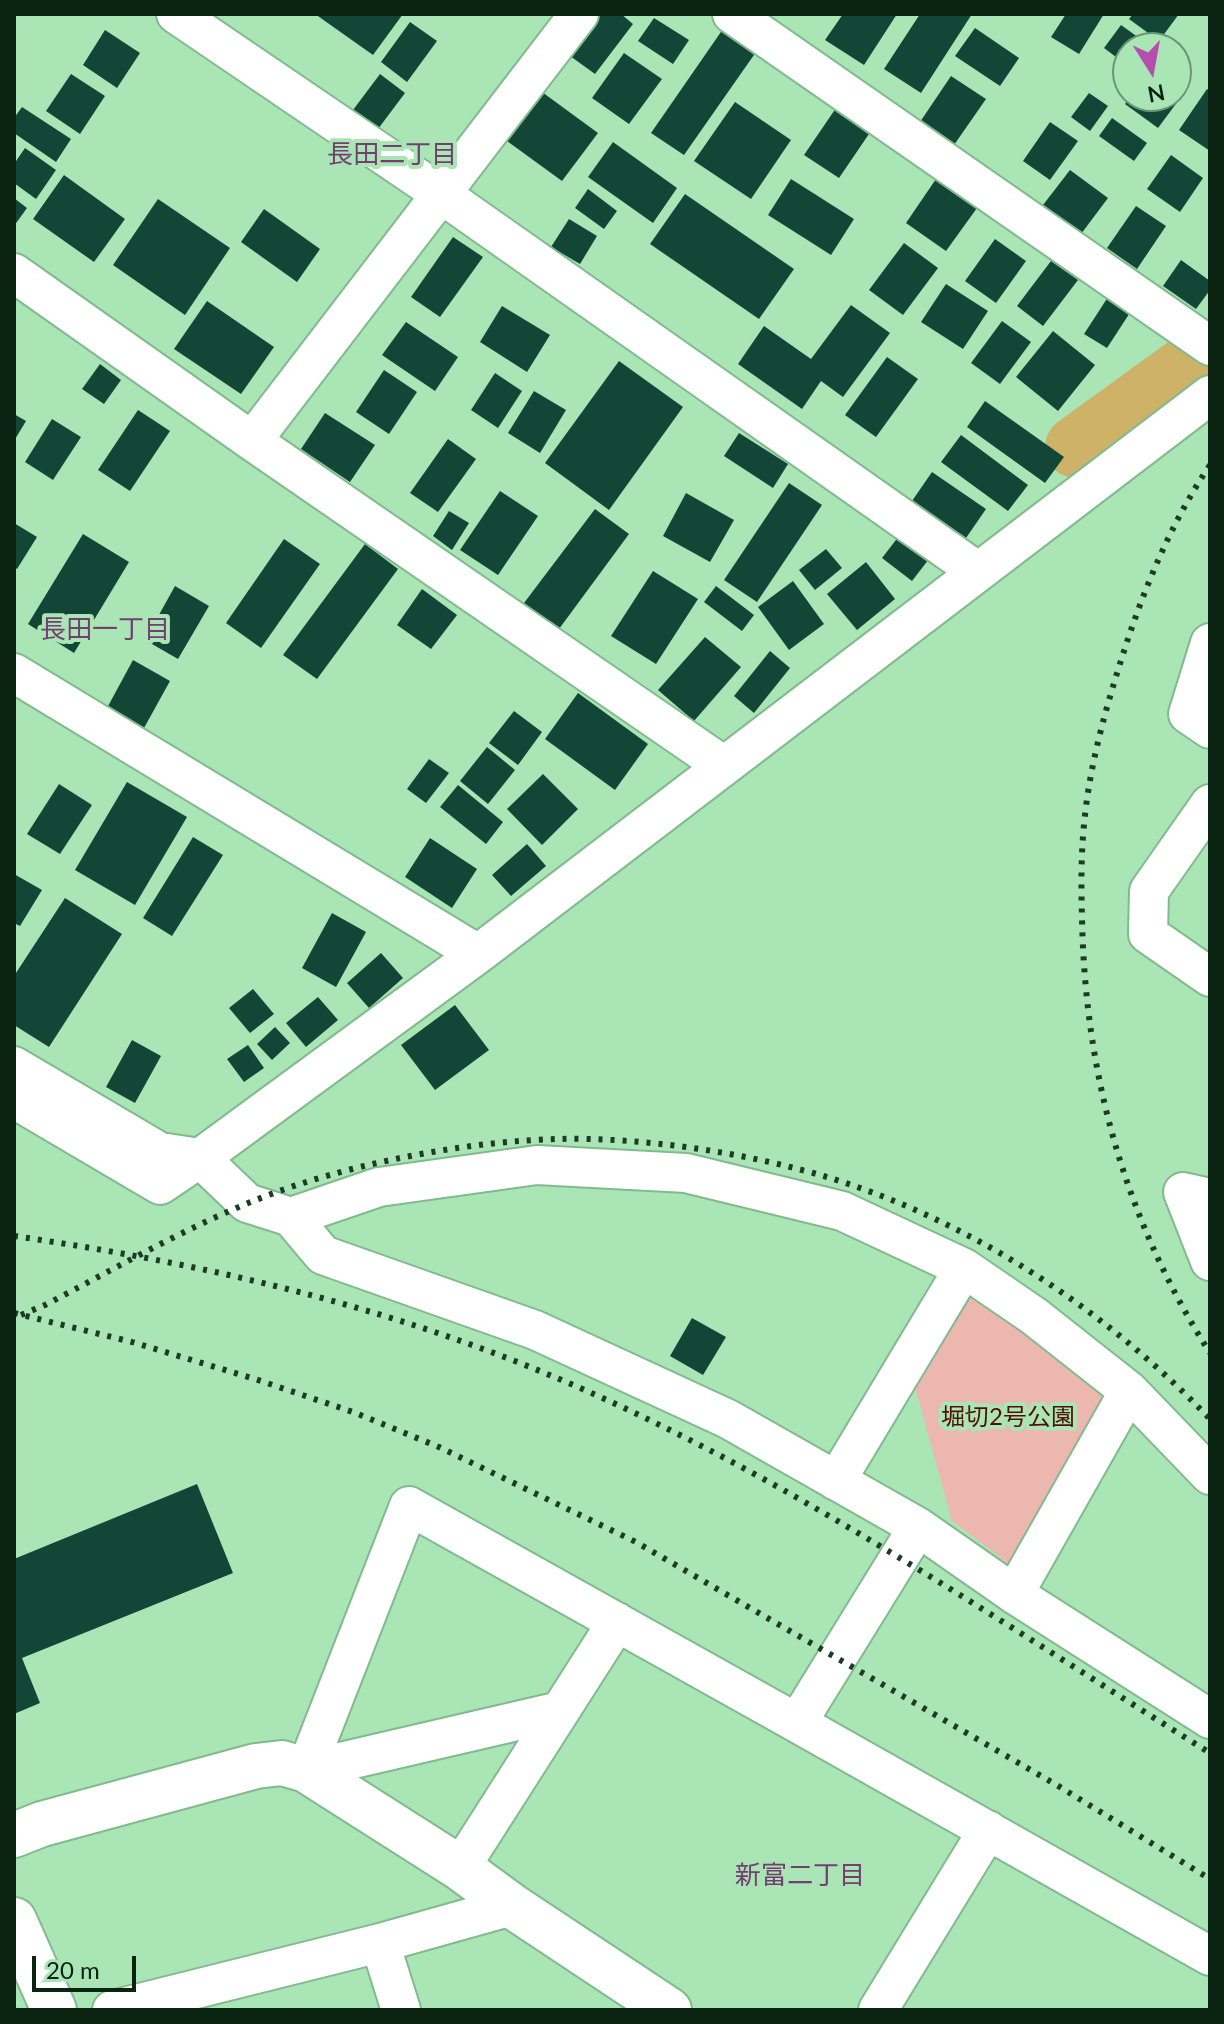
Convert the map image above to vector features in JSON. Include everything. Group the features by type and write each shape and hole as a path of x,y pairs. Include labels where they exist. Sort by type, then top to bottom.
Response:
{"street":[{"path":"176,14 441,194 977,571"},
{"path":"252,441 579,14"},
{"path":"732,14 1210,346"},
{"path":"14,273 724,766"},
{"path":"14,1099 160,1185 478,954 1210,395"},
{"path":"1210,643 1188,714 1210,729"},
{"path":"14,673 478,954"},
{"path":"1210,804 1149,891 1148,934 1210,977"},
{"path":"14,1066 160,1152 200,1158 247,1203 291,1217 323,1255 535,1330 728,1419 918,1527 1014,1594 1210,1719"},
{"path":"291,1217 379,1187 537,1165 686,1173 842,1211 964,1268 1034,1316 1129,1391 1210,1475"},
{"path":"1210,1198 1183,1192 1210,1261"},
{"path":"836,1481 964,1268"},
{"path":"1014,1594 1129,1391"},
{"path":"306,1770 409,1506 1210,1956"},
{"path":"797,1723 918,1527"},
{"path":"460,1868 617,1622"},
{"path":"306,1770 560,1711"},
{"path":"14,1835 42,1824 256,1766 282,1763 306,1770 460,1868 669,2010"},
{"path":"878,2010 988,1830"},
{"path":"112,2010 380,1943 512,1906"},
{"path":"14,1920 54,2010"},
{"path":"380,1943 401,2010"}],"green space":[{"name":"堀切2号公園","path":"972,1293 1068,1360 1103,1395 1106,1410 1012,1569 952,1521 911,1372 956,1297"}],"building":[{"path":"315,14 403,14 373,55"},
{"path":"596,14 621,14 633,24 595,74 566,53"},
{"path":"843,14 897,14 864,65 825,40"},
{"path":"920,14 972,14 921,93 884,69"},
{"path":"1066,14 1104,14 1079,54 1051,37"},
{"path":"1133,14 1179,14 1166,32 1147,32 1129,19"},
{"path":"654,18 689,40 673,64 638,41"},
{"path":"410,22 437,41 407,82 381,62"},
{"path":"1121,25 1131,32 1116,32"},
{"path":"975,28 1019,58 1000,86 955,56"},
{"path":"723,29 756,52 684,155 651,133"},
{"path":"105,30 140,53 117,88 83,65"},
{"path":"1112,37 1112,54 1104,48"},
{"path":"624,53 662,79 629,124 592,98"},
{"path":"71,74 105,96 80,134 46,111"},
{"path":"380,74 405,93 378,129 353,110"},
{"path":"951,76 986,99 954,145 920,122"},
{"path":"1207,89 1210,91 1210,151 1179,130"},
{"path":"542,92 598,133 562,181 507,141"},
{"path":"1089,93 1108,106 1090,131 1071,117"},
{"path":"735,102 791,140 751,199 694,161"},
{"path":"22,107 71,139 56,162 14,133 14,118"},
{"path":"836,108 871,131 839,178 804,155"},
{"path":"1136,112 1170,112 1158,128"},
{"path":"1112,118 1147,143 1134,161 1099,136"},
{"path":"1050,122 1078,141 1050,180 1023,161"},
{"path":"613,142 677,188 653,223 588,177"},
{"path":"25,148 56,170 36,199 14,183 14,164"},
{"path":"1171,155 1203,178 1180,212 1147,189"},
{"path":"1070,170 1108,198 1081,234 1043,205"},
{"path":"64,175 125,219 94,262 33,219"},
{"path":"791,179 854,219 831,255 768,215"},
{"path":"936,179 977,208 946,251 906,223"},
{"path":"588,189 617,211 604,229 575,208"},
{"path":"685,194 794,269 759,319 650,244"},
{"path":"14,198 27,208 14,226"},
{"path":"158,199 230,248 185,315 113,265"},
{"path":"1136,206 1166,226 1137,269 1107,248"},
{"path":"264,209 320,249 297,282 241,242"},
{"path":"569,219 597,236 580,264 551,247"},
{"path":"453,237 483,257 440,317 411,297"},
{"path":"995,239 1026,261 996,303 965,281"},
{"path":"904,243 938,268 903,315 869,290"},
{"path":"1181,260 1210,281 1210,290 1196,309 1163,286"},
{"path":"1051,261 1078,280 1043,326 1017,306"},
{"path":"946,284 988,311 963,349 921,322"},
{"path":"1110,294 1133,308 1107,348 1084,334"},
{"path":"207,301 274,347 241,394 174,349"},
{"path":"851,305 890,333 843,397 821,381 802,409 738,364 764,326 811,359"},
{"path":"502,306 550,335 527,372 480,342"},
{"path":"1002,321 1031,342 1000,384 971,363"},
{"path":"406,322 458,357 435,391 382,355"},
{"path":"1053,331 1095,365 1058,411 1016,377"},
{"path":"887,357 918,379 876,437 845,415"},
{"path":"619,361 683,407 609,510 545,463"},
{"path":"100,364 121,380 104,404 82,389"},
{"path":"384,370 417,392 389,434 356,412"},
{"path":"495,373 522,391 498,428 471,410"},
{"path":"534,391 566,410 540,453 508,433"},
{"path":"985,401 1064,457 1045,483 967,427"},
{"path":"138,410 170,431 130,491 98,470"},
{"path":"325,413 375,445 350,482 301,449"},
{"path":"14,414 26,421 14,441"},
{"path":"52,419 81,437 53,480 25,462"},
{"path":"739,433 788,464 773,488 724,456"},
{"path":"961,435 1028,485 1008,511 941,462"},
{"path":"448,439 476,459 438,512 410,493"},
{"path":"932,472 986,509 966,538 912,501"},
{"path":"789,483 822,505 757,602 724,580"},
{"path":"500,491 538,516 498,575 460,550"},
{"path":"686,493 734,520 710,562 663,536"},
{"path":"595,509 629,534 559,629 524,603"},
{"path":"449,511 469,523 452,550 433,536"},
{"path":"14,523 37,537 17,569 14,567"},
{"path":"83,534 129,562 74,653 28,624"},
{"path":"899,536 929,559 912,581 882,558"},
{"path":"284,539 320,564 261,648 226,623"},
{"path":"365,544 398,569 317,679 283,655"},
{"path":"826,549 842,568 815,590 799,570"},
{"path":"866,562 895,599 857,630 827,594"},
{"path":"653,571 698,599 656,664 611,636"},
{"path":"793,581 824,624 789,650 758,607"},
{"path":"175,586 209,606 178,659 145,640"},
{"path":"716,586 754,615 742,631 704,602"},
{"path":"422,589 457,615 431,649 397,625"},
{"path":"705,637 741,667 694,721 658,690"},
{"path":"770,651 790,668 754,713 734,696"},
{"path":"133,660 170,681 144,728 107,708"},
{"path":"578,693 648,744 615,790 545,739"},
{"path":"514,711 542,732 518,765 489,743"},
{"path":"487,747 515,770 488,804 460,781"},
{"path":"429,759 449,773 426,803 407,789"},
{"path":"543,774 578,809 542,845 507,809"},
{"path":"127,782 187,817 135,905 75,870"},
{"path":"59,784 92,805 60,854 27,834"},
{"path":"458,785 503,822 486,844 440,807"},
{"path":"193,837 223,855 172,936 143,918"},
{"path":"430,838 477,869 452,908 405,877"},
{"path":"527,844 546,866 511,896 492,875"},
{"path":"14,874 42,890 20,926 14,923"},
{"path":"65,898 122,934 49,1047 14,1025 14,976"},
{"path":"332,913 366,932 336,987 302,968"},
{"path":"381,953 403,978 369,1008 347,983"},
{"path":"253,989 274,1014 250,1033 229,1008"},
{"path":"318,997 338,1020 306,1047 286,1023"},
{"path":"455,1005 489,1050 435,1090 401,1045"},
{"path":"275,1027 290,1043 272,1060 257,1044"},
{"path":"132,1040 161,1056 135,1103 106,1087"},
{"path":"248,1045 264,1068 244,1082 227,1059"},
{"path":"692,1318 726,1337 703,1375 670,1356"},
{"path":"197,1484 233,1573 22,1658 40,1703 14,1714 14,1559"}],"waterway":[{"path":"1076,447 1196,360"}],"railway":[{"path":"1210,465 1183,509 1161,555 1141,602 1118,671 1091,774 1081,879 1091,1034 1115,1144 1155,1251 1180,1303 1210,1353"},
{"path":"21,1315 234,1209 330,1175 394,1159 494,1143 590,1139 660,1144 730,1154 799,1169 883,1197 935,1219 1035,1274 1082,1307 1170,1379 1210,1419"},
{"path":"14,1236 143,1257 334,1301 459,1340 611,1402 700,1445 874,1542 1210,1753"},
{"path":"14,1313 132,1342 255,1379 353,1412 439,1447 636,1542 1055,1784 1210,1879"}],"district":[{"name":"長田二丁目","path":"392,155"},
{"name":"長田一丁目","path":"105,630"},
{"name":"新富二丁目","path":"800,1876"}]}
